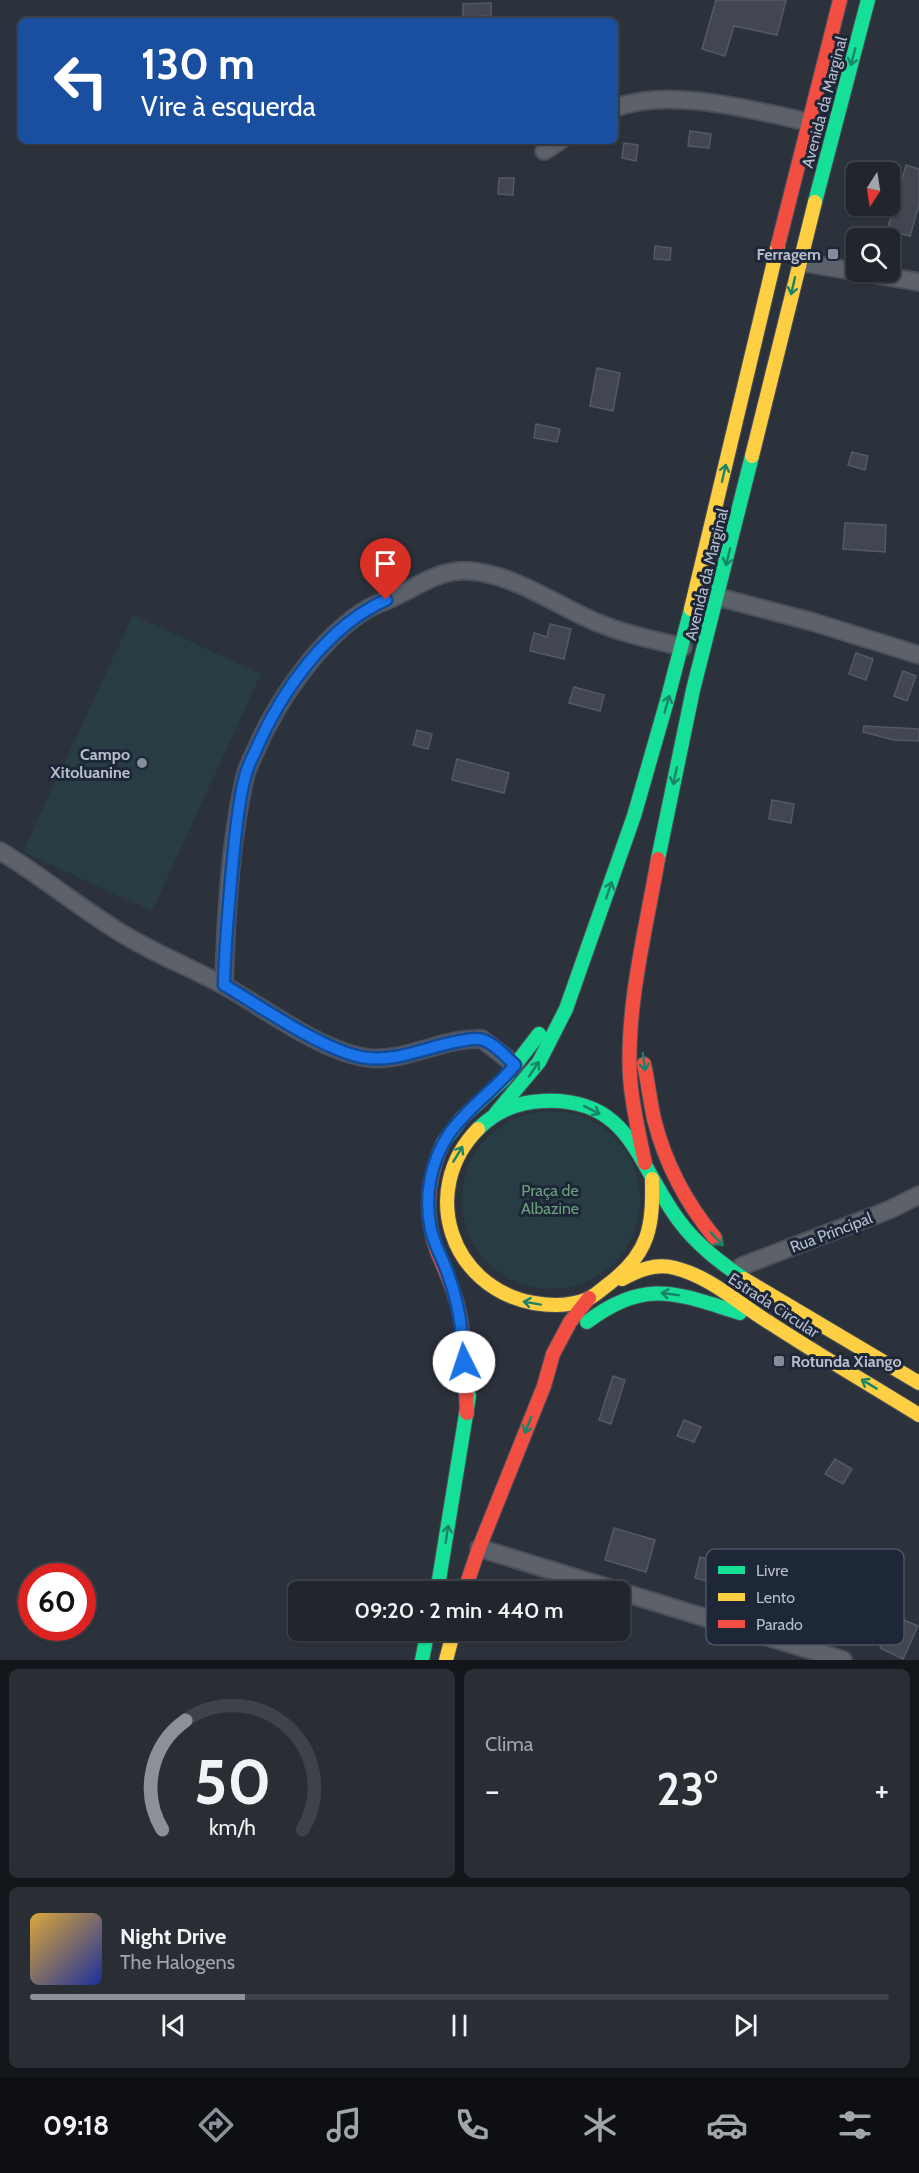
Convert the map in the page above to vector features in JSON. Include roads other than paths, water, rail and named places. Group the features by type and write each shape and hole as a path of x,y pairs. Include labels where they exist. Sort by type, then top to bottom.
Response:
{"main road":[{"name":"Avenida da Marginal","path":"496,1113 529,1076 545,1052 604,905 635,815 683,647 808,122 840,0"},
{"name":"Avenida da Marginal","path":"645,1164 634,1114 630,1077 630,1040 637,983 668,810 693,690 718,597 799,262 868,0"},
{"path":"637,983 644,1060 654,1122 682,1192 703,1224 742,1266 809,1319"},
{"path":"467,1413 459,1312 449,1276 431,1230 429,1185 439,1152 450,1133 469,1110 500,1083 570,992"},
{"path":"439,1581 467,1413 474,1351 472,1314 460,1256 448,1226 446,1193 453,1162 471,1134 496,1113 523,1102 553,1099 582,1105 608,1118 630,1138 652,1179 651,1222 641,1250 626,1272 589,1298 561,1337 468,1581"},
{"name":"Estrada Circular","path":"652,1179 671,1211 697,1241 749,1283 919,1383"},
{"path":"460,1256 479,1278 503,1295 531,1304 561,1305 589,1298"},
{"name":"Estrada Circular","path":"603,1288 648,1266 674,1268 698,1277 919,1414"},
{"path":"544,1386 586,1322 608,1305 632,1295 656,1292 685,1296 766,1321"},
{"path":"422,1660 426,1641"},
{"path":"446,1660 451,1641"}],"street":[{"path":"618,107 643,101 686,100 733,106 808,122"},
{"path":"544,151 555,144"},
{"path":"799,262 919,282"},
{"path":"224,985 227,918 245,775 262,734 282,700 309,661 349,622 369,608 433,577 448,572 471,572 494,576 524,587 599,623 683,647"},
{"path":"718,597 813,622 919,655"},
{"path":"0,850 128,937 224,985 339,1050 363,1057 388,1057 440,1044 476,1039 488,1042 515,1065"},
{"name":"Rua Principal","path":"742,1266 889,1210 919,1195"},
{"path":"479,1548 706,1618"},
{"path":"794,1645 843,1660"}],"place":[{"name":"Ferragem","path":"833,254"},
{"name":"Campo Xitoluanine","path":"142,763"},
{"name":"Rotunda Xiango","path":"779,1361"}],"park label":[{"name":"Praça de Albazine","path":"550,1199"}]}
